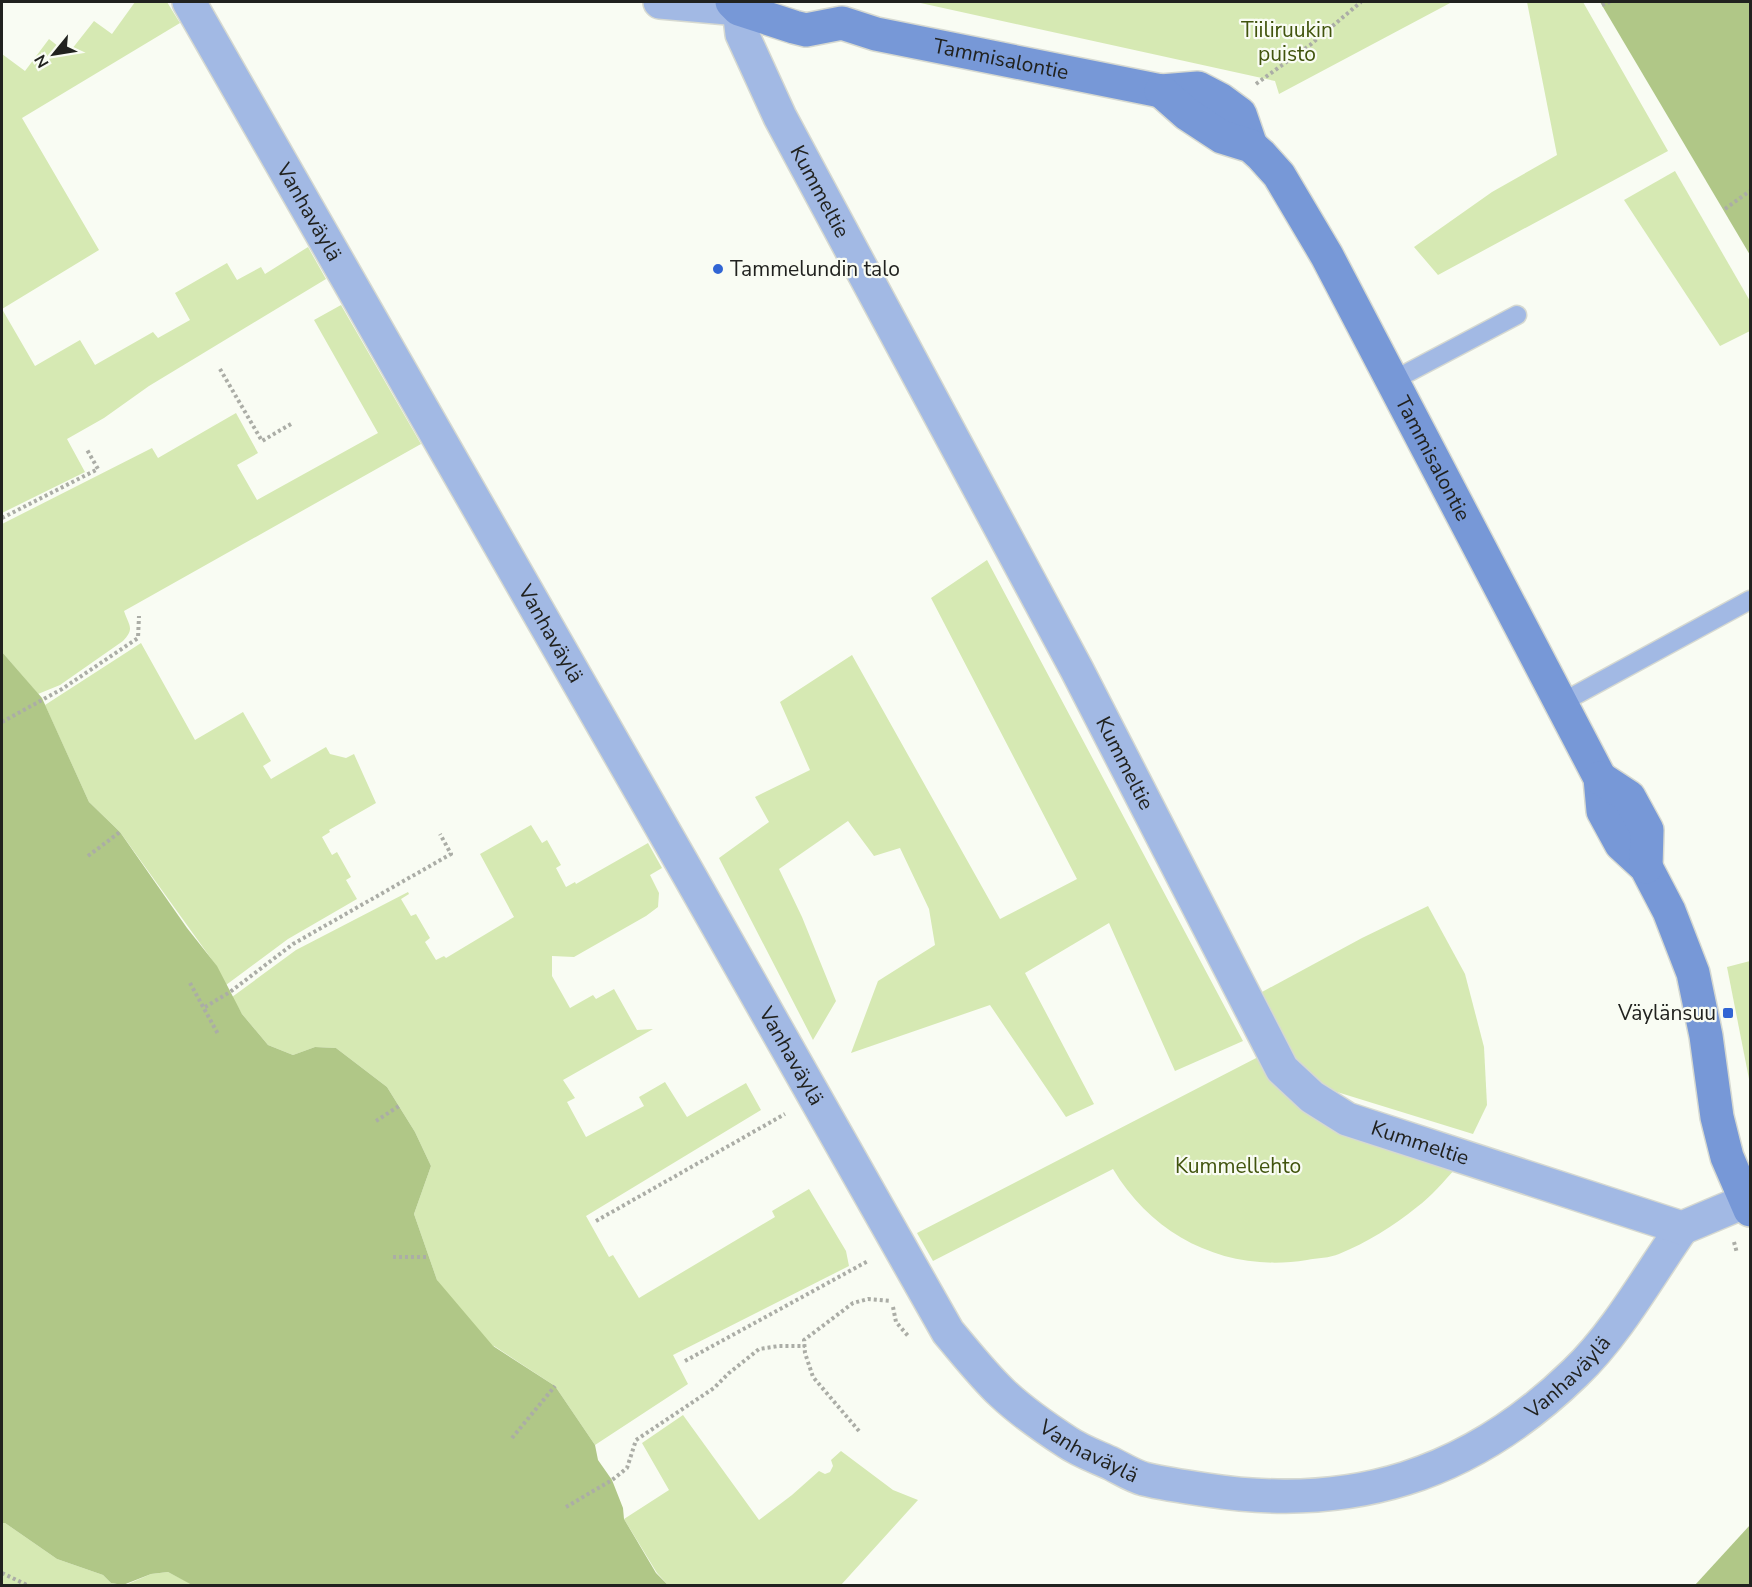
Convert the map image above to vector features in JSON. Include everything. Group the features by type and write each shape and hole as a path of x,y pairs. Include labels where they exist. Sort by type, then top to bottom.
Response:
{"street":[{"name":"Vanhaväylä","path":"189,2 948,1332 1003,1394 1069,1443 1142,1479 1238,1494 1281,1497 1365,1490 1402,1480 1476,1449 1509,1429 1577,1372 1612,1331 1682,1228"},
{"path":"660,2 738,4"},
{"name":"Tammisalontie","path":"738,4 779,24 806,30 831,12 876,33 1161,91 1198,88 1221,100 1240,114 1251,146 1279,175 1301,212 1561,703 1600,778 1603,810 1607,819 1621,844 1646,867 1669,911 1693,973 1706,1035 1717,1117 1726,1157 1748,1206"},
{"name":"Kummeltie","path":"738,4 742,34 780,117 1083,681 1282,1069 1312,1097 1347,1119 1682,1228"},
{"path":"1682,1228 1748,1206"}],"lane":[{"path":"1392,381 1516,315"},
{"path":"1561,703 1750,600"}],"path":[{"path":"1257,84 1310,45 1361,2"},
{"path":"1602,5 1610,2"},
{"path":"1725,209 1750,191"},
{"path":"220,369 262,441 291,424"},
{"path":"2,518 98,469 86,448"},
{"path":"2,722 62,689 138,638 139,616"},
{"path":"88,856 120,832"},
{"path":"205,1007 230,992 293,944 451,854 440,834"},
{"path":"190,983 218,1034"},
{"path":"596,1221 814,1097"},
{"path":"376,1121 399,1107"},
{"path":"685,1361 898,1244"},
{"path":"393,1257 428,1257"},
{"path":"859,1431 813,1377 804,1340 853,1303 868,1299 892,1301"},
{"path":"566,1507 612,1480 627,1468 636,1440 714,1388 759,1349 805,1346"},
{"path":"512,1438 555,1386"},
{"path":"2,1573 29,1586"}],"green space":[{"path":"135,2 167,2 180,23 22,118 99,250 2,309 2,54 25,71 49,39 68,54 94,21 112,34"},
{"name":"Tiiliruukin puisto","path":"916,2 1452,2 1279,94 1275,81"},
{"path":"1527,2 1583,2 1668,151 1438,275 1414,247 1492,192 1557,155"},
{"path":"1675,171 1750,301 1750,331 1720,346 1624,200"},
{"path":"308,247 326,279 149,386 104,418 67,439 85,472 2,513 2,309 35,366 80,340 95,365 153,332 158,338 190,320 175,293 227,263 237,280 261,267 265,274"},
{"path":"341,305 421,444 124,611 130,630 123,641 60,685 38,694 2,652 2,524 152,448 158,458 236,413 258,453 237,465 257,500 378,433 314,320"},
{"path":"987,560 1243,1041 1175,1071 1109,923 1025,973 1094,1104 1066,1117 990,1005 851,1053 878,981 935,945 929,909 900,848 874,856 848,821 779,869 802,917 836,1001 813,1040 719,858 769,822 755,797 810,770 780,702 852,655 1000,919 1077,879 931,598"},
{"path":"141,643 195,740 243,712 271,761 263,766 271,779 326,747 330,754 346,758 354,754 376,803 329,830 330,832 322,837 332,855 337,852 351,877 346,880 357,899 288,939 226,985 215,964 120,832 89,802 45,705"},
{"path":"531,825 542,843 547,840 561,865 556,868 566,887 575,882 576,884 648,843 662,868 650,875 659,893 658,907 574,957 552,956 552,976 570,1008 593,995 596,999 614,989 637,1030 653,1029 563,1080 575,1098 567,1102 586,1137 644,1106 639,1097 665,1082 687,1117 746,1083 761,1110 586,1216 609,1257 613,1255 639,1298 775,1217 772,1211 809,1189 846,1251 849,1266 673,1355 688,1384 595,1445 555,1386 494,1346 484,1362 437,1280 414,1214 431,1166 415,1132 387,1087 336,1048 315,1047 293,1055 268,1045 242,1014 232,997 296,950 408,892 409,894 401,899 411,916 416,914 430,938 425,942 436,960 444,956 446,958 514,917 480,854"},
{"path":"1428,906 1465,974 1484,1047 1487,1105 1473,1134 1324,1088 1292,1056 1262,992 1362,938"},
{"path":"1750,961 1750,1084 1727,967"},
{"name":"Kummellehto","path":"1262,1055 1456,1168 1422,1203 1380,1234 1335,1255 1307,1260 1278,1263 1249,1261 1222,1255 1196,1245 1172,1232 1150,1214 1130,1193 1113,1169 933,1261 917,1233"},
{"path":"683,1415 759,1520 819,1471 825,1474 830,1472 833,1466 831,1460 841,1451 893,1490 918,1500 841,1585 668,1585 657,1573 624,1519 669,1490 642,1443"},
{"path":"2,1523 57,1559 103,1575 111,1583 122,1585 2,1585"},
{"path":"168,1572 194,1585 123,1586 151,1574"}],"shaded area":[{"path":"1600,2 1750,2 1750,255"},
{"path":"2,652 42,698 89,802 120,832 187,928 217,966 242,1014 268,1045 293,1055 315,1047 336,1048 387,1087 415,1132 431,1166 414,1214 437,1280 493,1346 555,1386 595,1445 598,1460 612,1480 623,1508 624,1519 656,1573 668,1585 194,1586 168,1572 151,1574 123,1585 111,1583 103,1575 57,1559 2,1523"},
{"path":"1750,1525 1750,1585 1695,1585"}],"place":[{"name":"Tammelundin talo","path":"718,269"},
{"name":"Väylänsuu","path":"1728,1013"}]}
